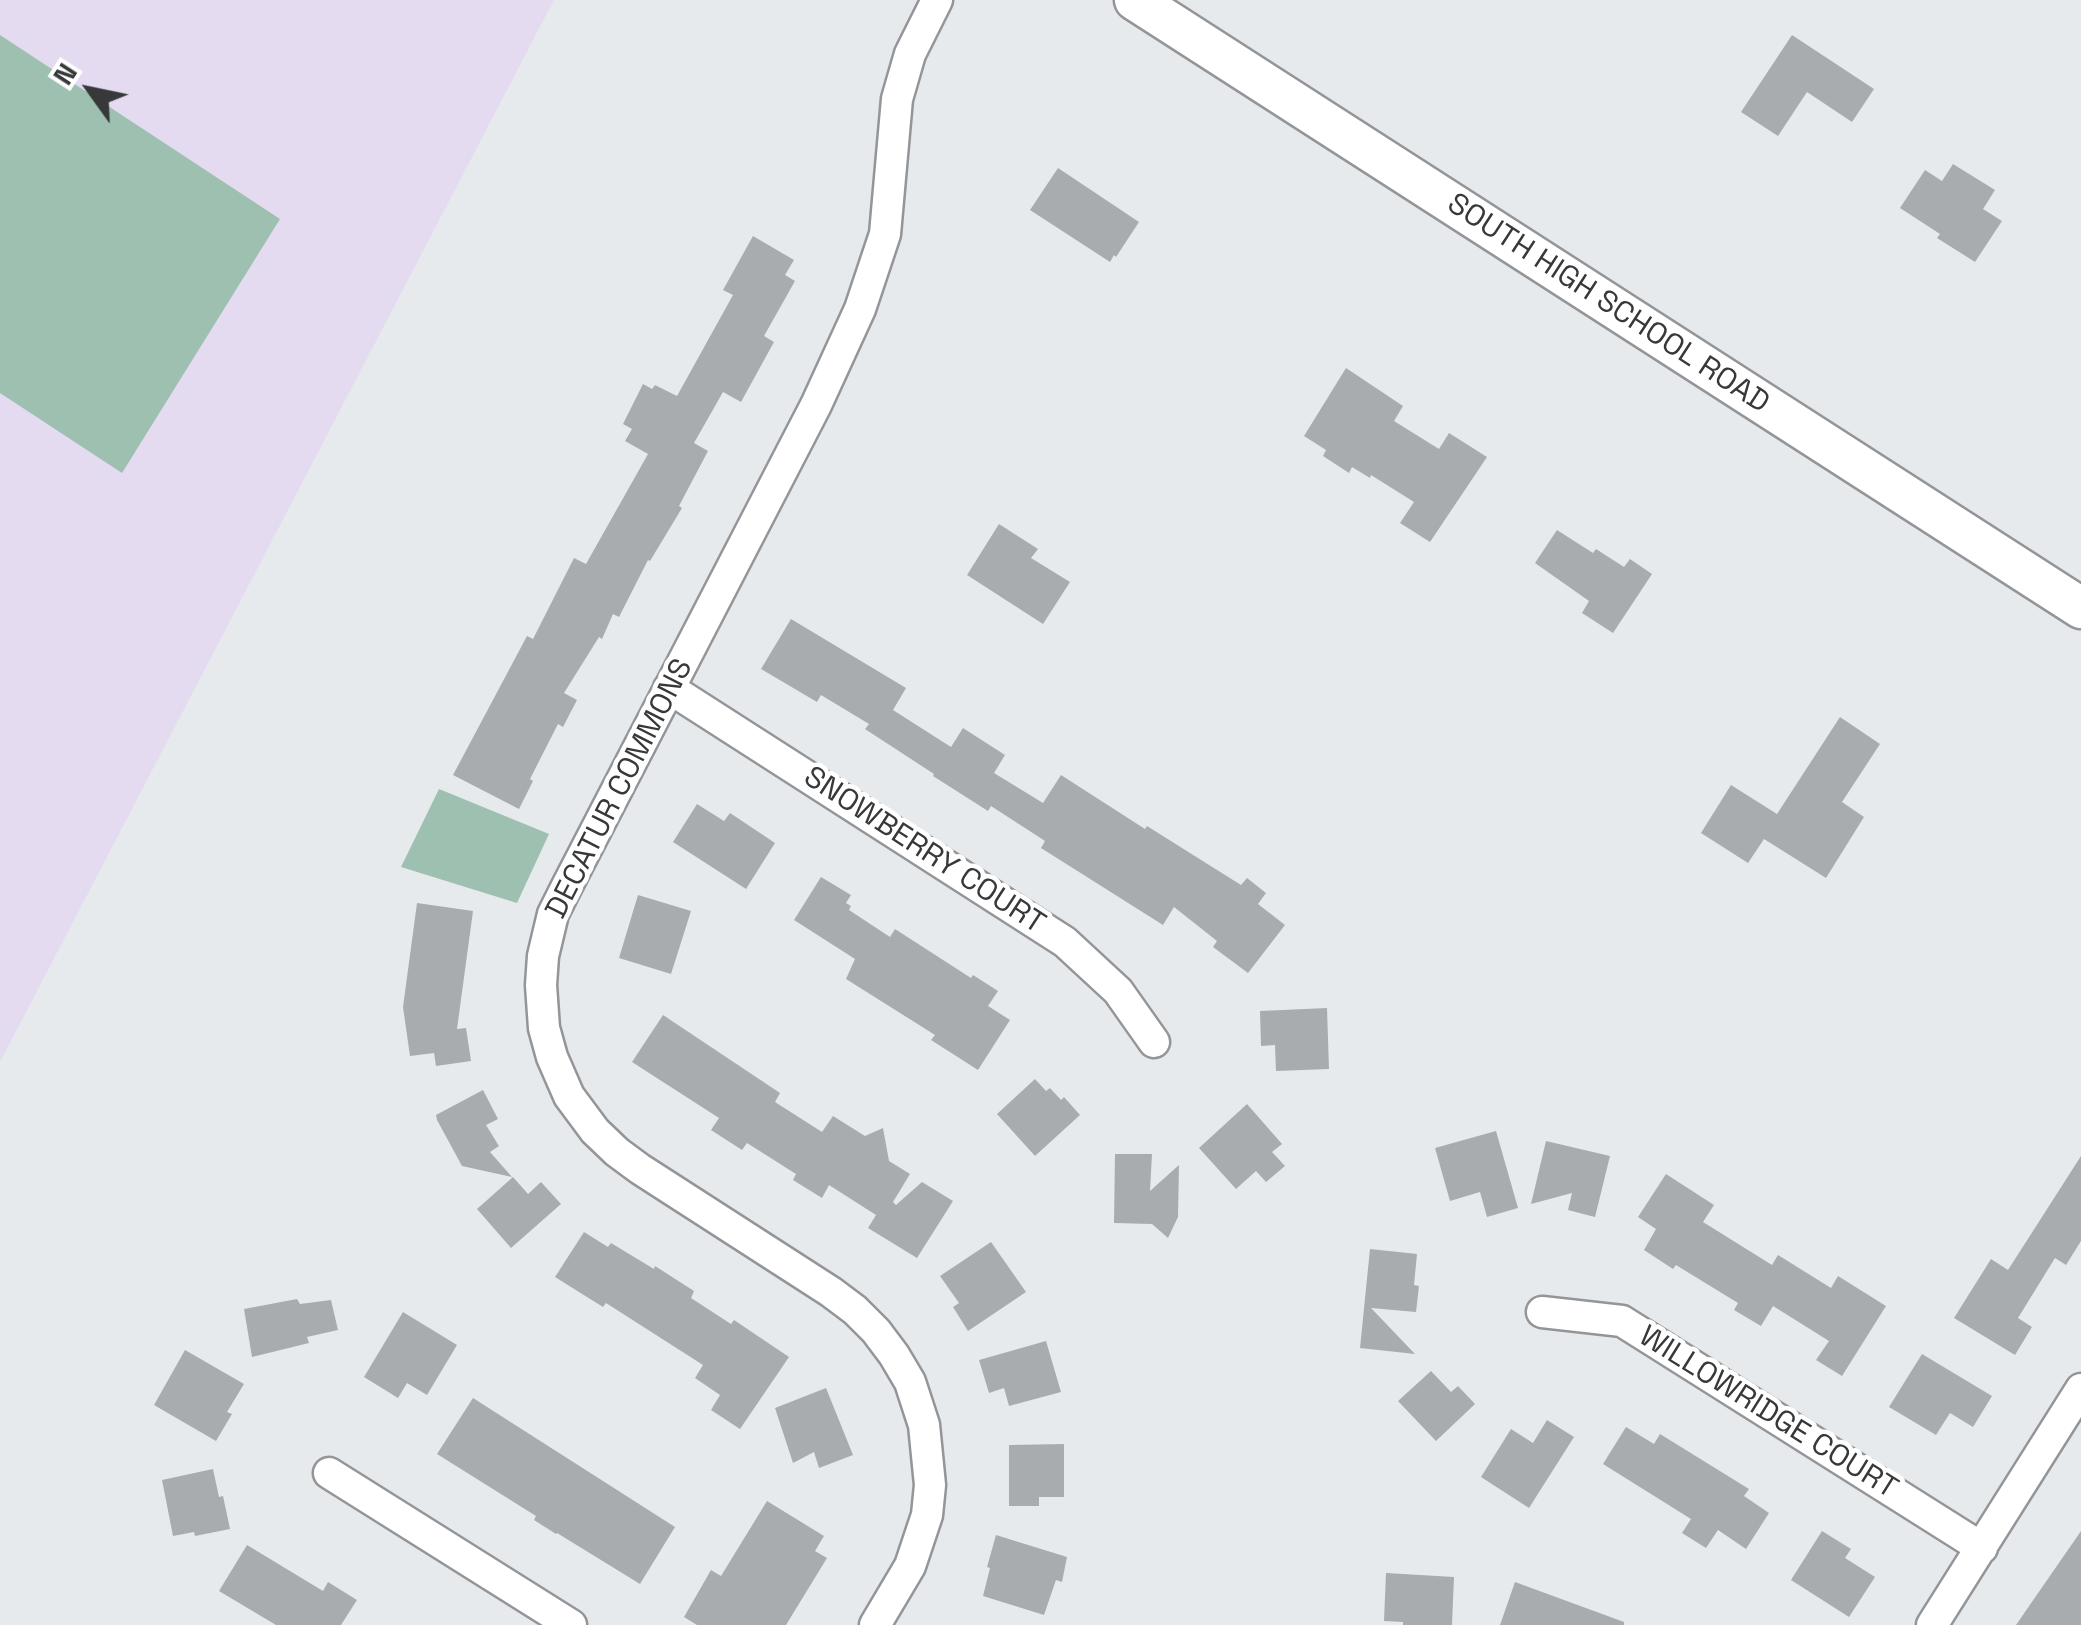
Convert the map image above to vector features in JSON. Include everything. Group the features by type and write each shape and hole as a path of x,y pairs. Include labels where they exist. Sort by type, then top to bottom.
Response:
{"main road":[{"name":"SOUTH HIGH SCHOOL ROAD","path":"1135,0 2081,608"}],"street":[{"name":"DECATUR COMMONS","path":"875,1625 915,1554 929,1500 924,1424 902,1368 876,1331 855,1310 640,1169 605,1141 570,1096 552,1057 540,999 543,956 554,914 816,405 860,309 884,234 897,98 910,54 937,0"},
{"name":"SNOWBERRY COURT","path":"669,688 1065,942 1103,974 1154,1042"},
{"name":"WILLOWRIDGE COURT","path":"1542,1312 1622,1321 1982,1548"},
{"path":"1932,1625 2081,1389"},
{"path":"328,1473 571,1625"}],"shaded area":[{"path":"0,0 554,0 0,1062"}],"green space":[{"path":"0,35 280,219 122,473 0,393"},
{"path":"439,789 549,834 517,903 401,867"}],"building":[{"path":"1792,35 1874,89 1852,122 1807,92 1778,136 1741,112"},
{"path":"1953,164 1995,190 1983,209 2002,221 1975,262 1900,208 1925,170 1942,181"},
{"path":"1058,168 1139,222 1110,262 1030,210"},
{"path":"753,236 794,260 785,275 795,281 764,336 774,342 741,402 723,392 694,443 708,451 679,506 682,508 648,560 619,617 613,614 602,639 599,637 564,693 577,700 563,727 558,724 519,809 453,775 527,636 533,639 574,558 586,564 648,454 625,441 632,429 623,424 643,384 652,389 655,385 677,396 733,295 723,290"},
{"path":"1346,368 1403,406 1394,421 1439,449 1449,433 1487,457 1430,542 1400,523 1414,502 1371,475 1370,478 1352,467 1349,473 1323,456 1326,450 1304,436"},
{"path":"999,524 1038,549 1031,558 1070,582 1043,624 967,575"},
{"path":"1557,530 1593,553 1596,549 1624,567 1630,559 1652,574 1613,633 1582,613 1589,601 1535,563"},
{"path":"791,619 906,688 893,710 951,747 963,728 1005,755 994,773 1043,803 1061,775 1241,885 1247,878 1266,893 1258,904 1285,925 1248,973 1213,947 1217,941 1174,907 1163,925 1041,848 1045,841 991,806 988,811 933,776 865,729 869,724 821,695 817,702 761,669"},
{"path":"1840,717 1880,744 1842,802 1864,817 1826,878 1764,839 1748,863 1701,833 1731,785 1777,814"},
{"path":"697,804 724,821 730,813 775,843 746,889 673,842"},
{"path":"821,877 851,895 846,903 851,906 849,910 890,937 895,929 998,991 988,1006 1010,1020 978,1070 931,1040 935,1035 846,979 855,959 794,920"},
{"path":"638,895 691,911 671,974 619,958"},
{"path":"417,903 473,911 457,1029 466,1028 471,1061 436,1066 434,1053 410,1056 403,1007"},
{"path":"1327,1008 1329,1069 1276,1071 1275,1045 1261,1046 1260,1011"},
{"path":"663,1015 780,1093 775,1102 822,1132 833,1116 865,1136 883,1128 889,1161 910,1174 893,1202 896,1205 922,1182 953,1201 917,1258 868,1228 876,1215 829,1185 822,1198 793,1180 796,1174 747,1143 742,1150 711,1130 719,1118 632,1062"},
{"path":"1035,1079 1046,1091 1050,1088 1061,1100 1064,1097 1080,1115 1035,1156 997,1114"},
{"path":"483,1090 498,1119 486,1125 499,1146 490,1152 512,1177 462,1166 437,1120 436,1115"},
{"path":"1247,1104 1282,1144 1272,1152 1285,1166 1266,1182 1256,1171 1236,1189 1199,1148"},
{"path":"1496,1131 1518,1208 1487,1217 1480,1192 1450,1201 1435,1148"},
{"path":"1546,1141 1610,1156 1595,1217 1568,1210 1572,1193 1531,1204"},
{"path":"1115,1154 1152,1154 1150,1191 1179,1165 1178,1217 1168,1238 1152,1224 1114,1223"},
{"path":"2081,1156 2081,1241 2066,1265 2055,1258 2018,1318 2032,1327 2015,1355 1954,1318 1991,1259 2008,1270"},
{"path":"1666,1174 1714,1205 1703,1222 1772,1265 1778,1255 1831,1288 1838,1276 1886,1306 1842,1376 1816,1360 1829,1341 1773,1306 1761,1326 1734,1310 1738,1303 1644,1250 1656,1229 1638,1217"},
{"path":"513,1177 528,1194 541,1182 561,1204 511,1248 477,1209"},
{"path":"584,1232 608,1247 611,1243 654,1269 655,1266 694,1291 691,1298 731,1324 734,1320 789,1357 740,1429 711,1410 720,1395 695,1378 703,1365 606,1303 603,1307 555,1277"},
{"path":"991,1242 1026,1292 968,1331 953,1307 959,1303 940,1276"},
{"path":"1370,1249 1417,1254 1416,1312 1371,1308 1415,1354 1360,1348"},
{"path":"297,1299 300,1304 331,1300 338,1330 307,1337 309,1343 252,1357 244,1309"},
{"path":"403,1312 457,1345 427,1395 407,1383 398,1398 364,1377"},
{"path":"1046,1341 1061,1392 1009,1406 1004,1388 989,1393 979,1360"},
{"path":"185,1350 244,1384 216,1441 154,1405"},
{"path":"1922,1354 1992,1396 1973,1427 1950,1413 1936,1435 1889,1407"},
{"path":"1431,1371 1451,1392 1458,1386 1475,1404 1436,1441 1398,1401"},
{"path":"826,1388 853,1455 819,1468 814,1452 793,1463 775,1408"},
{"path":"473,1398 675,1527 640,1584 534,1520 536,1516 437,1454"},
{"path":"1547,1420 1574,1437 1529,1508 1481,1477 1511,1429 1533,1443"},
{"path":"1626,1427 1654,1444 1660,1434 1749,1489 1744,1496 1769,1513 1746,1549 1718,1530 1706,1548 1682,1533 1691,1519 1603,1464"},
{"path":"1064,1444 1064,1497 1039,1497 1039,1506 1009,1506 1009,1445"},
{"path":"213,1469 230,1529 173,1536 162,1480"},
{"path":"767,1501 824,1536 815,1551 827,1558 786,1625 697,1625 684,1617 711,1570 721,1576"},
{"path":"1822,1531 1851,1549 1845,1558 1875,1577 1849,1617 1791,1580"},
{"path":"2081,1531 2081,1625 2016,1625"},
{"path":"996,1535 1067,1557 1062,1582 1056,1580 1044,1615 983,1596"},
{"path":"247,1545 323,1591 328,1582 357,1600 341,1625 276,1625 219,1591"},
{"path":"1386,1573 1454,1577 1452,1625 1384,1621"},
{"path":"1515,1582 1624,1622 1624,1625 1500,1625"}]}
